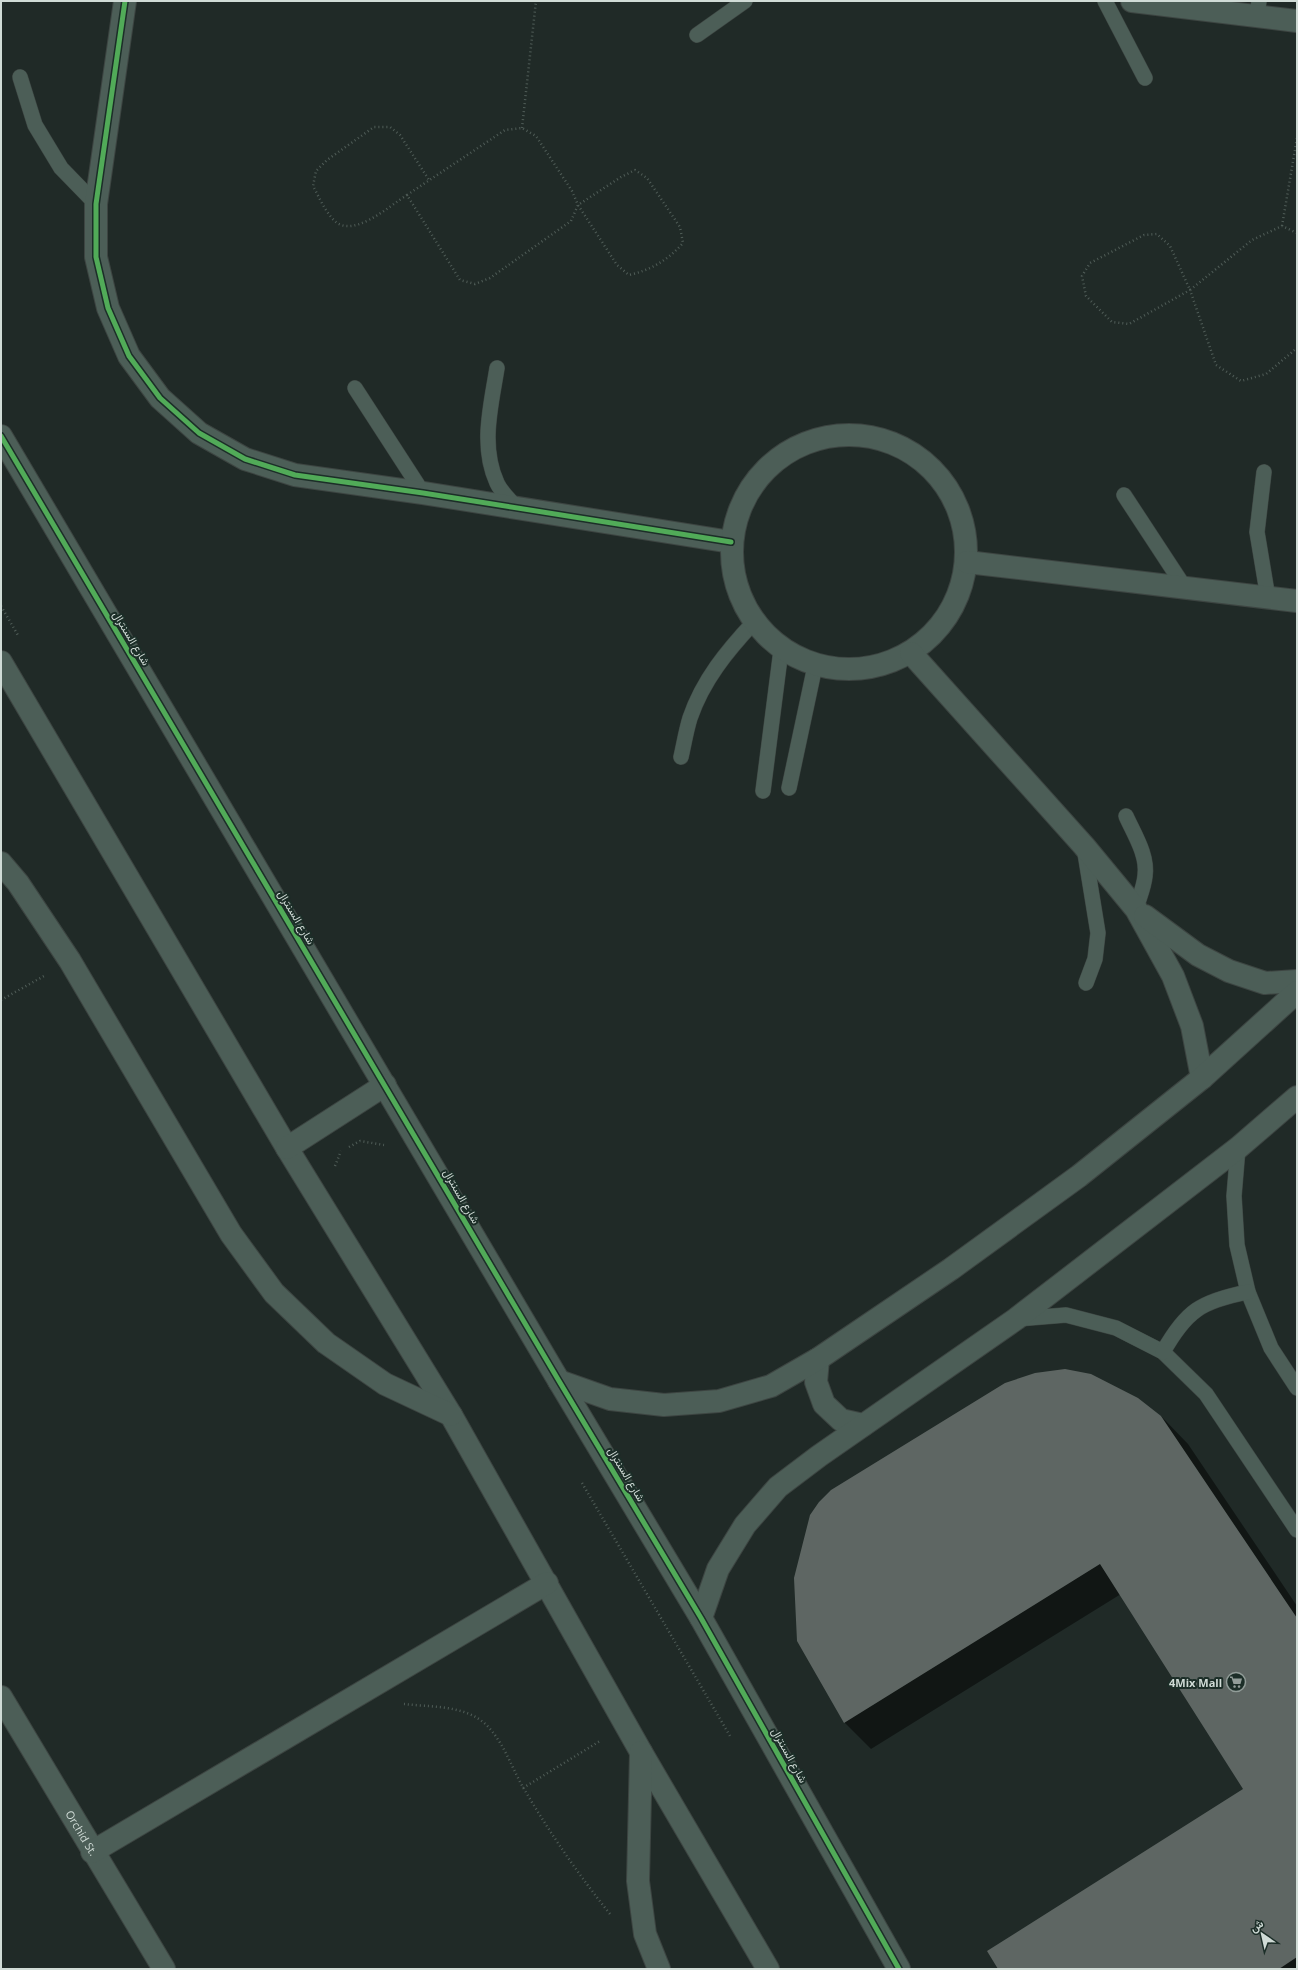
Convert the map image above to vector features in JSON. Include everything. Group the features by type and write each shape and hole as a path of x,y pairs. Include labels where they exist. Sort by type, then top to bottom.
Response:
{"street":[{"path":"125,1 96,204 96,257 108,308 129,356 160,398 199,433 245,459 295,475 423,492 731,542"},
{"path":"1132,1 1258,9 1297,21"},
{"path":"860,434 896,443 927,463 951,491 965,524 967,562 962,589 950,614 932,636 911,653 880,666 848,671 815,666 781,650 754,622 735,584 731,542 741,506 760,475 789,451 823,437 860,434"},
{"name":"شارع السنترال","path":"1,436 559,1381 701,1618 899,1969"},
{"path":"967,562 1297,601"},
{"path":"911,653 1084,846 1136,909 1173,976 1192,1026 1202,1078"},
{"path":"1,662 287,1148 451,1415 641,1752 768,1969"},
{"path":"1,863 18,882 70,961 231,1234 274,1293 326,1343 379,1380 451,1415"},
{"path":"1136,909 1198,955 1229,971 1265,982 1297,981"},
{"path":"559,1381 610,1399 664,1405 711,1402 771,1386 818,1359 951,1269 1079,1176 1202,1078 1297,992"},
{"path":"287,1148 385,1085"},
{"path":"701,1618 718,1569 745,1525 778,1487 862,1425 1016,1319 1238,1148 1297,1097"},
{"path":"818,1359 816,1382 824,1404 841,1420 862,1425"},
{"path":"92,1852 547,1583"},
{"name":"Orchid St.","path":"1,1696 92,1852 164,1969"},
{"path":"641,1752 638,1881 645,1934 659,1969"}],"lane":[{"path":"697,35 744,1"},
{"path":"1106,1 1145,78"},
{"path":"20,78 35,125 61,168 96,204"},
{"path":"496,368 488,426 488,455 497,484 516,508"},
{"path":"355,388 423,492"},
{"path":"1264,472 1256,532 1268,598"},
{"path":"1124,495 1186,588"},
{"path":"681,757 690,718 705,683 727,650 754,622"},
{"path":"763,791 781,650"},
{"path":"788,788 815,666"},
{"path":"1126,816 1144,859 1145,875 1136,909"},
{"path":"1084,846 1098,933 1095,959 1086,983"},
{"path":"1238,1148 1234,1196 1237,1245 1248,1292 1271,1348 1297,1388"},
{"path":"1163,1352 1176,1329 1196,1309 1220,1297 1248,1292"},
{"path":"1016,1319 1066,1315 1116,1328 1163,1352 1206,1394 1297,1530"}],"path":[{"path":"522,128 536,1"},
{"path":"407,195 460,280 476,284 490,278 571,221 578,205 621,177 635,170 647,178 680,226 683,243 671,256 646,271 629,275 617,264 578,205 572,191 536,136 522,128 505,130 407,195 359,226 345,227 333,220 313,186 316,171 327,160 374,127 390,127 400,135 429,180"},
{"path":"1282,226 1297,138"},
{"path":"1282,226 1297,233"},
{"path":"1282,226 1252,240 1190,290 1129,324 1112,322 1086,296 1082,276 1090,263 1144,234 1157,234 1170,246 1190,290 1216,365 1241,381 1266,374 1297,348"},
{"path":"1,606 21,640"},
{"path":"1,1000 70,961"},
{"path":"334,1167 340,1152 360,1141 384,1145 387,1151"},
{"path":"580,1480 733,1742"},
{"path":"354,1698 464,1712 482,1722 496,1736 523,1788 553,1836 586,1883 612,1916"},
{"path":"523,1788 626,1725"}],"building":[{"name":"4Mix Mall","path":"1065,1369 1091,1374 1138,1398 1161,1416 1297,1618 1297,1957 1279,1969 998,1969 987,1951 1243,1789 1100,1564 844,1723 797,1641 794,1578 810,1515 819,1502 831,1490 1005,1383 1035,1373"}],"cycle path":[{"path":"125,1 96,204 96,257 108,308 129,356 160,398 199,433 245,459 295,475 423,493 731,542"},
{"path":"1,436 559,1381 701,1618 899,1969"}],"place":[{"name":"4Mix Mall","path":"1236,1682"}]}
